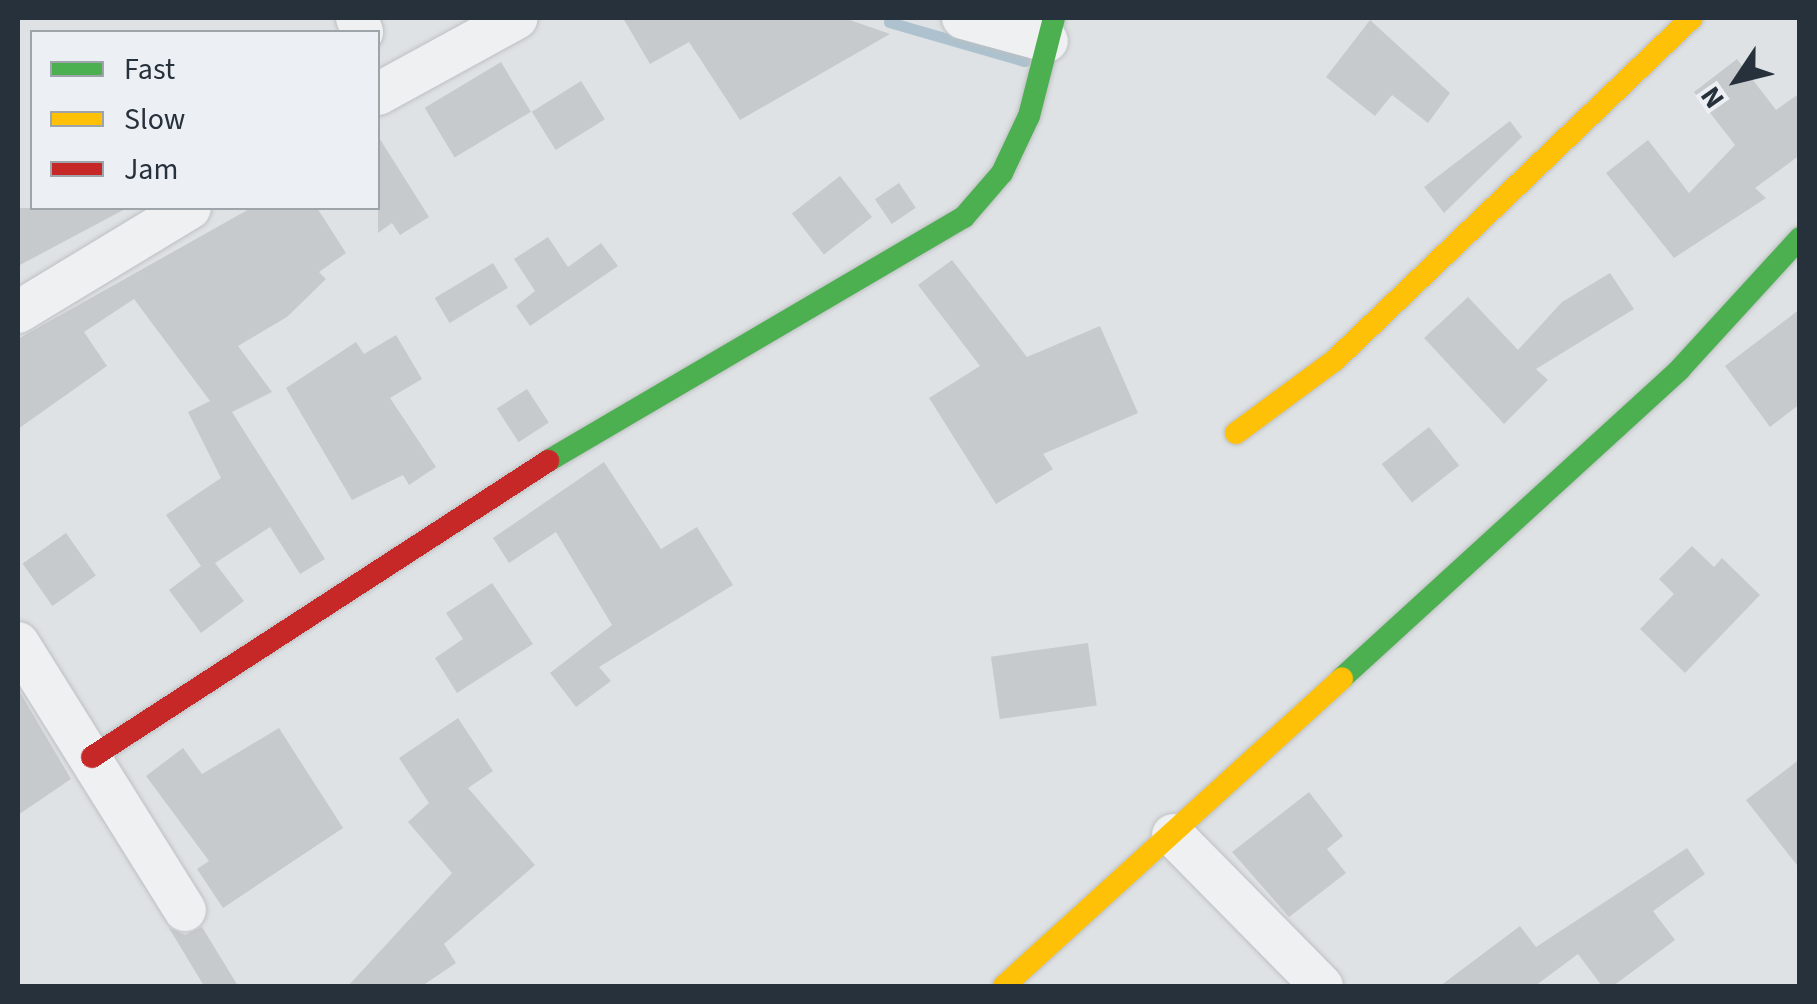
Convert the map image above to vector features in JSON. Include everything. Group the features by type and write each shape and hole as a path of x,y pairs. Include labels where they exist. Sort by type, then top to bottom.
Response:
{"street":[{"path":"380,85 517,18"},
{"path":"92,757 639,402 964,217 1002,173 1029,116 1050,29 963,18"},
{"path":"1236,433 1335,360 1692,18"},
{"path":"18,312 187,210"},
{"path":"1004,986 1679,370 1800,238"},
{"path":"18,643 185,910"},
{"path":"1173,835 1322,986"}],"building":[{"path":"623,18 844,18 890,34 740,120 689,42 650,64"},
{"path":"1370,20 1450,93 1428,123 1392,95 1375,116 1326,77"},
{"path":"1737,59 1776,110 1800,93 1800,155 1755,188 1766,198 1674,258 1606,173 1648,140 1689,193 1735,145 1694,92"},
{"path":"501,62 531,112 455,158 425,108"},
{"path":"581,81 605,119 556,150 532,112"},
{"path":"1510,121 1522,137 1444,213 1424,187"},
{"path":"380,139 429,217 400,235 392,223 378,233"},
{"path":"840,176 872,217 824,255 792,214"},
{"path":"899,183 916,208 892,224 875,199"},
{"path":"18,208 123,210 18,266"},
{"path":"247,210 318,210 346,253 319,272 326,279 287,317 238,346 272,392 232,412 325,559 300,574 270,527 215,563 244,601 201,633 169,590 201,566 166,515 221,478 188,412 210,401 134,299 84,332 107,366 18,429 18,339"},
{"path":"548,237 568,267 601,243 618,266 530,326 516,306 535,291 514,259"},
{"path":"952,260 1027,357 1100,326 1138,413 1043,454 1053,469 996,504 929,398 980,366 918,285"},
{"path":"493,263 508,288 450,323 435,298"},
{"path":"1610,273 1634,309 1536,369 1548,380 1504,424 1424,338 1468,297 1518,350 1562,302"},
{"path":"1800,309 1800,404 1770,427 1725,366"},
{"path":"396,335 422,379 390,398 436,467 409,485 403,475 352,500 286,388 356,342 364,354"},
{"path":"527,389 549,423 519,442 497,409"},
{"path":"1429,427 1459,466 1412,503 1382,464"},
{"path":"604,462 661,549 697,527 733,585 599,667 611,681 576,707 550,673 612,625 556,532 509,563 493,538"},
{"path":"66,533 96,576 52,606 23,563"},
{"path":"1692,546 1714,567 1722,558 1760,595 1685,673 1640,629 1674,594 1659,579"},
{"path":"492,583 533,644 457,693 435,658 463,639 446,613"},
{"path":"1088,643 1097,705 1000,719 991,657"},
{"path":"18,689 71,779 18,815"},
{"path":"458,718 493,771 468,788 535,865 444,944 456,963 422,986 348,986 452,873 408,822 429,803 399,758"},
{"path":"279,728 343,828 223,908 197,869 209,861 146,776 183,748 202,774"},
{"path":"1800,759 1800,869 1746,800"},
{"path":"1309,792 1343,836 1327,849 1346,873 1289,917 1232,852"},
{"path":"1687,848 1705,874 1653,911 1675,940 1613,986 1602,986 1578,954 1535,986 1440,986 1520,926 1536,947"},
{"path":"202,927 238,986 204,986 169,928 185,935"}],"waterway":[{"path":"889,22 1024,61"}],"traffic: fast":[{"path":"548,461 964,217 1002,173 1029,116 1054,18"},
{"path":"1342,678 1679,370 1800,238"}],"traffic: slow":[{"path":"1236,433 1335,360 1692,18"},
{"path":"1004,986 1342,678"}],"traffic: jam":[{"path":"92,757 548,461"}]}
